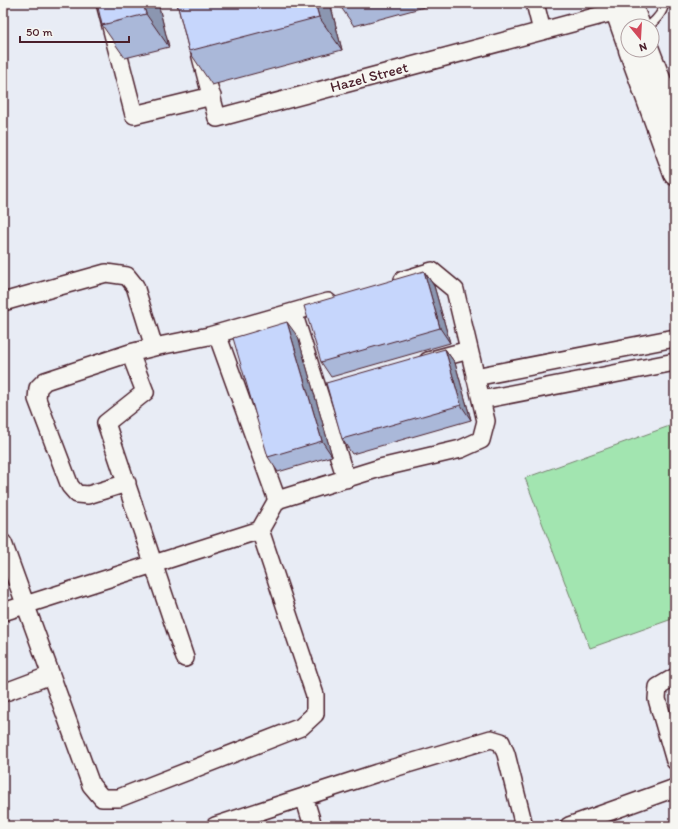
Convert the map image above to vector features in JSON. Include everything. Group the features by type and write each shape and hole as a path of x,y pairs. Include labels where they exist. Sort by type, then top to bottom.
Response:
{"main road":[{"path":"620,6 631,18"},
{"path":"620,6 623,18"},
{"path":"633,58 675,174"},
{"path":"651,58 675,121"}],"street":[{"path":"105,3 134,115 212,96"},
{"path":"535,3 542,31"},
{"name":"Hazel Street","path":"196,39 217,118 542,31 620,6"},
{"path":"3,612 260,530 277,500 380,468 461,449 481,440 486,421 455,290 432,271 386,284"},
{"path":"3,302 106,274 127,276 135,286 154,347"},
{"path":"126,483 88,495 77,494 70,486 37,399 38,388 45,381 130,353 217,334 341,298"},
{"path":"293,312 325,388 346,479"},
{"path":"217,334 277,500"},
{"path":"475,377 675,338"},
{"path":"416,364 469,350"},
{"path":"130,353 145,392 106,423 185,658"},
{"path":"481,400 675,362"},
{"path":"3,543 91,785 102,798 119,798 301,727 315,714 315,695 260,530"},
{"path":"3,693 51,675"},
{"path":"675,677 658,687 657,699 675,761"},
{"path":"215,826 491,739 501,742 506,754 524,826"},
{"path":"570,826 675,788"},
{"path":"304,797 313,826"}],"lane":[{"path":"658,18 664,9 664,3"}],"green space":[{"path":"675,424 675,618 590,648 525,478"}],"building":[{"path":"97,3 143,3 146,14 102,25"},
{"path":"177,3 315,3 319,17 189,51"},
{"path":"424,271 440,328 321,362 304,306"},
{"path":"287,322 322,441 268,457 233,338"},
{"path":"445,349 461,405 342,439 326,383"}]}
